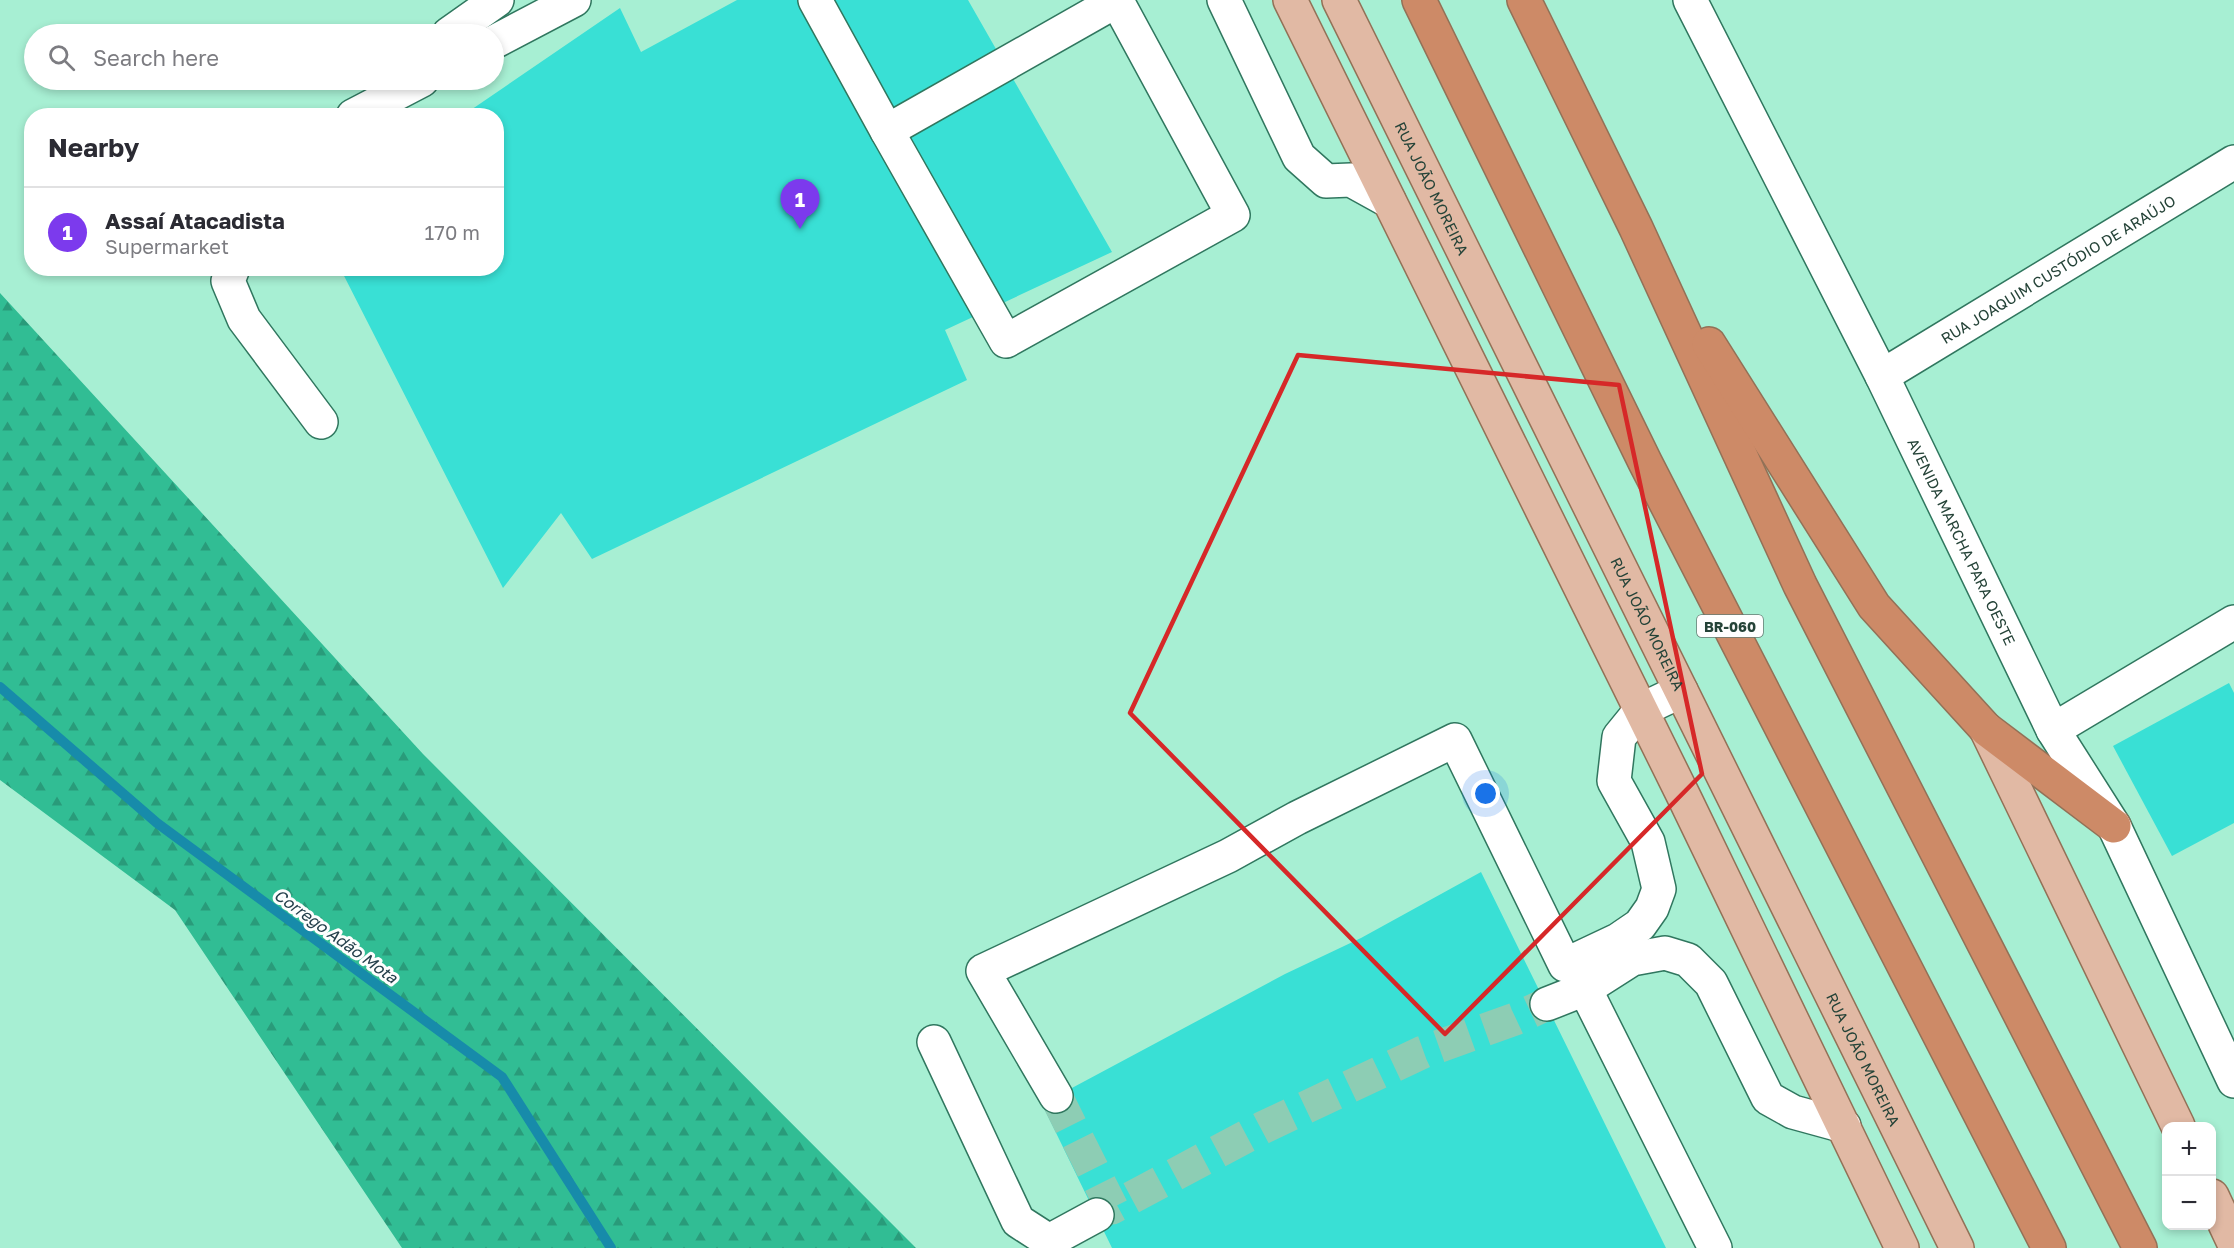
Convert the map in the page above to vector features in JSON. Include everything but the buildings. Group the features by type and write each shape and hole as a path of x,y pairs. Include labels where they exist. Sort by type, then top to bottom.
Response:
{"highway":[{"name":"BR-060","path":"1419,0 1645,462 2049,1248"},
{"path":"1524,0 1636,228 1800,585 2140,1248"},
{"path":"1636,228 1874,606 1986,729 2114,826"}],"main road":[{"path":"1290,0 1641,710 1902,1248"},
{"name":"RUA JOÃO MOREIRA","path":"1339,0 1956,1248"},
{"path":"1986,729 2176,1122"},
{"path":"2216,1206 2234,1243"}],"street":[{"path":"463,24 497,0"},
{"path":"504,37 574,0"},
{"path":"815,0 887,132 1006,341 1233,214 1118,0 887,132"},
{"path":"1224,0 1299,157 1326,181 1351,180 1389,201"},
{"name":"AVENIDA MARCHA PARA OESTE","path":"1691,1 1882,376 2053,730 2114,826 2222,1024 2234,1081"},
{"path":"348,108 373,90"},
{"path":"368,108 403,90"},
{"name":"RUA JOAQUIM CUSTÓDIO DE ARAÚJO","path":"1882,376 2234,162"},
{"path":"230,276 228,281 244,319 321,422"},
{"path":"2053,730 2234,622"},
{"path":"1056,1096 983,971 1228,856 1297,818 1455,740 1565,965 1618,940 1640,926 1652,908 1659,889 1648,842 1614,781 1619,737 1641,710 1681,691"},
{"path":"1547,1004 1585,989 1632,959 1665,952 1688,960 1711,983 1768,1098 1793,1112 1844,1126"},
{"path":"1585,989 1715,1248"},
{"path":"934,1042 1018,1221 1049,1241 1097,1215"}],"highlighted area":[{"path":"1298,355 1619,385 1702,774 1445,1034 1130,713"}],"green space":[{"path":"0,293 423,754 916,1248 402,1248 175,910 0,780"}],"waterway":[{"name":"Corrego Adão Mota","path":"0,687 157,823 502,1077 611,1248"}],"tunnel":[{"path":"1056,1096 1112,1208 1262,1128 1423,1052 1515,1019 1547,1004"}],"place":[{"name":"Assaí Atacadista","path":"800,229"}]}
